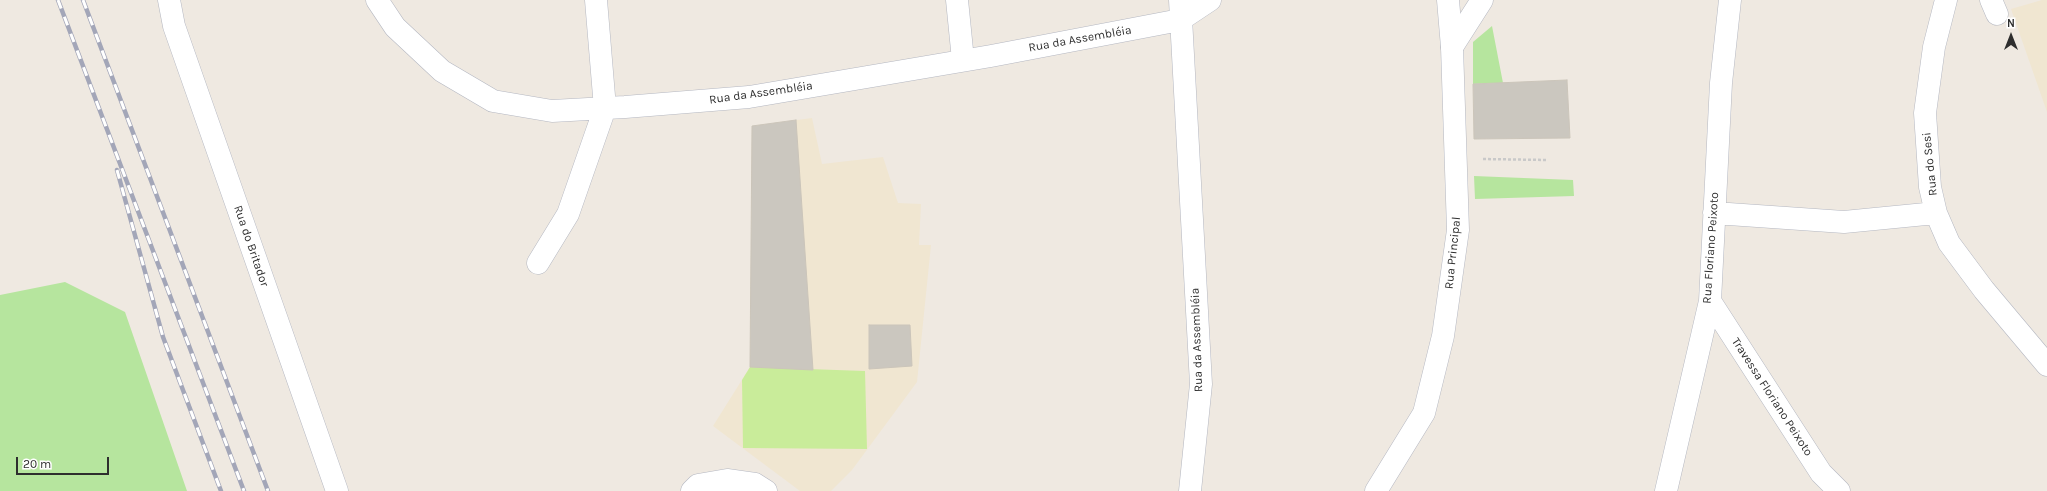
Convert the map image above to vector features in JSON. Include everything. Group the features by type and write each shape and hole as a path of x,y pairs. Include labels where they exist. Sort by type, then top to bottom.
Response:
{"street":[{"name":"Rua do Britador","path":"169,0 174,26 337,491"},
{"name":"Rua da Assembléia","path":"377,0 395,27 442,71 493,101 552,111 749,97 963,60 1180,10 1210,0"},
{"path":"538,263 568,214 605,108 596,0"},
{"path":"957,0 963,60"},
{"name":"Rua Principal","path":"1376,491 1424,414 1443,336 1458,230 1452,48 1448,0"},
{"path":"1452,48 1482,0"},
{"name":"Rua Floriano Peixoto","path":"1666,491 1710,301 1721,83 1730,0"},
{"name":"Rua do Sesi","path":"1946,0 1934,47 1925,113 1930,187 1936,213 1949,243 1984,290 2047,365"},
{"name":"Rua da Assembléia","path":"1180,10 1201,384 1190,491"},
{"path":"1714,213 1844,222 1936,213"},
{"name":"Travessa Floriano Peixoto","path":"1710,301 1821,473 1839,491"},
{"path":"692,491 698,485 726,480 760,488"}],"path":[{"path":"1482,159 1546,160"}],"shaded area":[{"path":"2042,0 2047,0 2047,112 2011,9"},
{"path":"812,118 822,164 883,157 898,203 921,204 919,245 931,245 917,382 852,470 831,491 800,491 713,426 750,367 752,126"}],"green space":[{"path":"1492,26 1503,83 1473,84 1473,42"},
{"path":"1474,176 1573,180 1574,196 1475,199"},
{"path":"65,282 125,312 187,491 0,491 0,295"},
{"path":"750,367 865,371 867,449 743,448 742,380"}],"building":[{"path":"1567,80 1570,138 1474,139 1473,84"},
{"path":"796,120 813,370 750,367 752,126"},
{"path":"869,325 910,325 912,366 869,369"}],"railway":[{"path":"58,0 244,491"},
{"path":"83,0 268,491"},
{"path":"117,170 163,337 221,491"}]}
